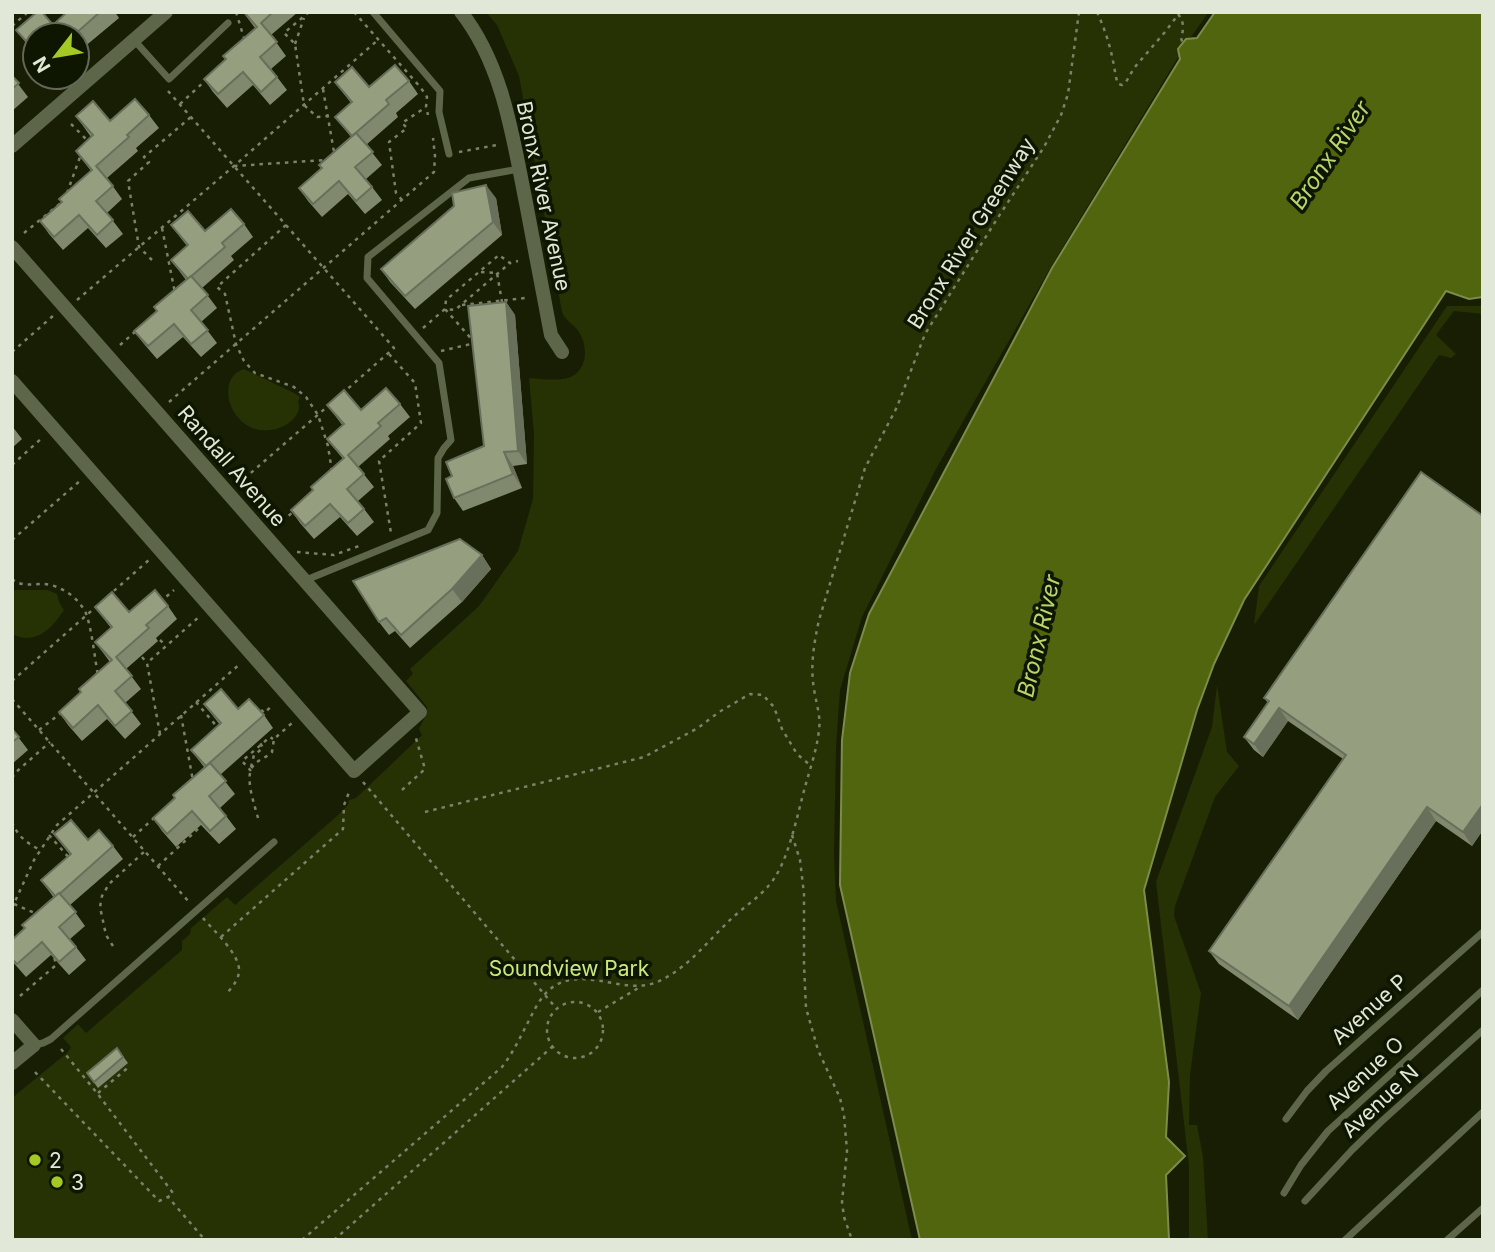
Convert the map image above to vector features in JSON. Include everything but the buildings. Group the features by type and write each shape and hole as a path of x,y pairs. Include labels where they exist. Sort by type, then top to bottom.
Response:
{"street":[{"path":"12,146 166,12"},
{"name":"Bronx River Avenue","path":"460,12 471,25 492,67 512,129 551,335 562,352"},
{"name":"Randall Avenue","path":"12,247 421,712 354,771"},
{"path":"12,381 354,771"},
{"path":"12,1020 34,1045 12,1063"}],"lane":[{"path":"373,12 440,91 439,112 449,154"},
{"path":"134,40 169,79 228,23"},
{"path":"305,580 428,530 437,513 438,458 451,440 439,363 366,278 368,257 469,178 519,169"},
{"path":"34,1045 51,1039 274,842"},
{"name":"Avenue P","path":"1286,1119 1326,1071 1483,932"},
{"name":"Avenue O","path":"1284,1192 1328,1131 1483,990"},
{"name":"Avenue N","path":"1305,1201 1382,1121 1483,1030"},
{"path":"1345,1240 1483,1112"},
{"path":"1447,1240 1483,1208"}],"path":[{"path":"12,26 28,12"},
{"path":"236,12 245,43"},
{"path":"354,12 421,88 427,97 429,120"},
{"name":"Bronx River Greenway","path":"852,1240 842,1202 847,1151 844,1115 840,1098 818,1050 806,1008 802,877 792,835 820,730 812,668 814,643 865,468 897,407 925,334 1044,147 1061,115 1068,94 1079,12"},
{"path":"1097,12 1113,60 1115,78 1118,84 1122,85 1179,13"},
{"path":"295,44 284,33 307,13"},
{"path":"307,13 295,44 304,105 317,117 328,116"},
{"path":"1179,13 1184,31 1181,38 1183,44"},
{"path":"80,298 378,40"},
{"path":"180,104 208,78"},
{"path":"165,87 394,348 338,397"},
{"path":"234,166 335,159 323,88"},
{"path":"402,200 396,193 389,142 407,128 402,123 426,107"},
{"path":"152,260 139,247 128,181 149,162 144,157 191,117"},
{"path":"24,233 64,200 86,140 71,124"},
{"path":"169,402 434,172 436,156 432,132"},
{"path":"449,154 497,145"},
{"path":"286,225 217,287 225,295 236,344 244,361 255,373 294,387 306,397 318,415 328,446 333,477"},
{"path":"162,228 175,296"},
{"path":"415,335 445,309 446,300 499,255 510,263"},
{"path":"445,309 455,310 497,273 510,263 518,261"},
{"path":"480,271 497,273"},
{"path":"497,273 503,309"},
{"path":"460,306 525,298"},
{"path":"431,354 475,344 445,309"},
{"path":"12,352 59,310"},
{"path":"120,345 138,329"},
{"path":"381,537 392,533 379,461 421,423 415,383 389,353"},
{"path":"238,484 328,406"},
{"path":"12,466 53,428"},
{"path":"12,540 91,471"},
{"path":"276,527 295,510"},
{"path":"298,552 334,555 369,542"},
{"path":"12,681 160,550"},
{"path":"12,579 19,584 48,584 62,589 77,601 86,614 99,682"},
{"path":"156,606 174,590"},
{"path":"147,663 210,607"},
{"path":"160,640 166,646"},
{"path":"38,915 13,906 34,860 61,820 251,654"},
{"path":"142,657 147,663 160,734"},
{"path":"425,812 644,757 698,728 750,694 763,695 774,707 782,729 797,754 811,766"},
{"path":"12,699 236,957 239,974 228,992"},
{"path":"196,702 222,733"},
{"path":"252,713 259,707 264,713 274,705"},
{"path":"39,730 69,706"},
{"path":"181,715 194,785"},
{"path":"251,771 253,766 272,752 274,739 287,727"},
{"path":"402,790 425,769 414,731"},
{"path":"251,771 242,761 260,743 270,737 274,739"},
{"path":"12,778 50,742"},
{"path":"258,818 250,783 254,755 263,748 260,743"},
{"path":"354,771 556,1008"},
{"path":"220,938 343,829 344,805 350,790"},
{"path":"132,837 153,819"},
{"path":"12,822 25,841 40,850"},
{"path":"158,866 199,828"},
{"path":"50,835 73,861"},
{"path":"598,1012 640,987 656,982 682,967 776,877 792,835"},
{"path":"113,946 106,935 100,907 104,891 145,851"},
{"path":"20,996 55,966 54,957"},
{"path":"302,1240 502,1067 513,1052 535,1009 553,987 586,979 640,987"},
{"path":"573,1001 590,1006 598,1012 604,1032 595,1051 577,1059 567,1058 552,1047 546,1029 556,1008 573,1001"},
{"path":"334,1240 552,1047"},
{"path":"35,1072 159,1201 173,1193 61,1049"},
{"path":"97,1093 130,1066"},
{"path":"168,1197 205,1240"}],"green space":[{"name":"Soundview Park","path":"486,12 1209,12 1188,41 1052,265 936,469 862,617 840,690 836,747 836,901 912,1240 12,1240 12,1098 68,1052 71,1047 63,1038 78,1024 86,1033 182,950 182,941 190,934 191,928 227,897 235,905 337,816 348,805 349,800 356,798 422,735 419,729 427,707 406,681 413,674 410,669 479,606 518,551 533,499 534,434 529,378 568,378 579,371 585,352 579,332 562,312 519,76 497,25"},
{"path":"1483,304 1483,314 1454,311 1436,335 1456,354 1451,358 1439,355 1254,625 1259,586 1447,306"},
{"path":"244,369 300,397 297,415 287,424 271,430 257,430 246,424 231,406 228,394 234,375"},
{"path":"48,590 57,594 64,610 43,633 29,638 12,634 12,592"},
{"path":"1217,685 1227,752 1239,766 1215,797 1175,906 1174,916 1201,993 1190,1075 1189,1125 1197,1125 1203,1157 1208,1240 1189,1240 1189,1166 1156,882 1212,727"}],"water":[{"name":"Bronx River","path":"1215,12 1483,12 1483,297 1469,299 1446,291 1244,600 1214,664 1197,710 1144,890 1169,1082 1166,1137 1185,1156 1166,1175 1169,1240 920,1240 840,885 842,740 850,673 869,614 1052,268 1180,59 1178,49 1186,39 1197,38"}],"place":[{"name":"2","path":"35,1160"},
{"name":"3","path":"57,1182"}]}
